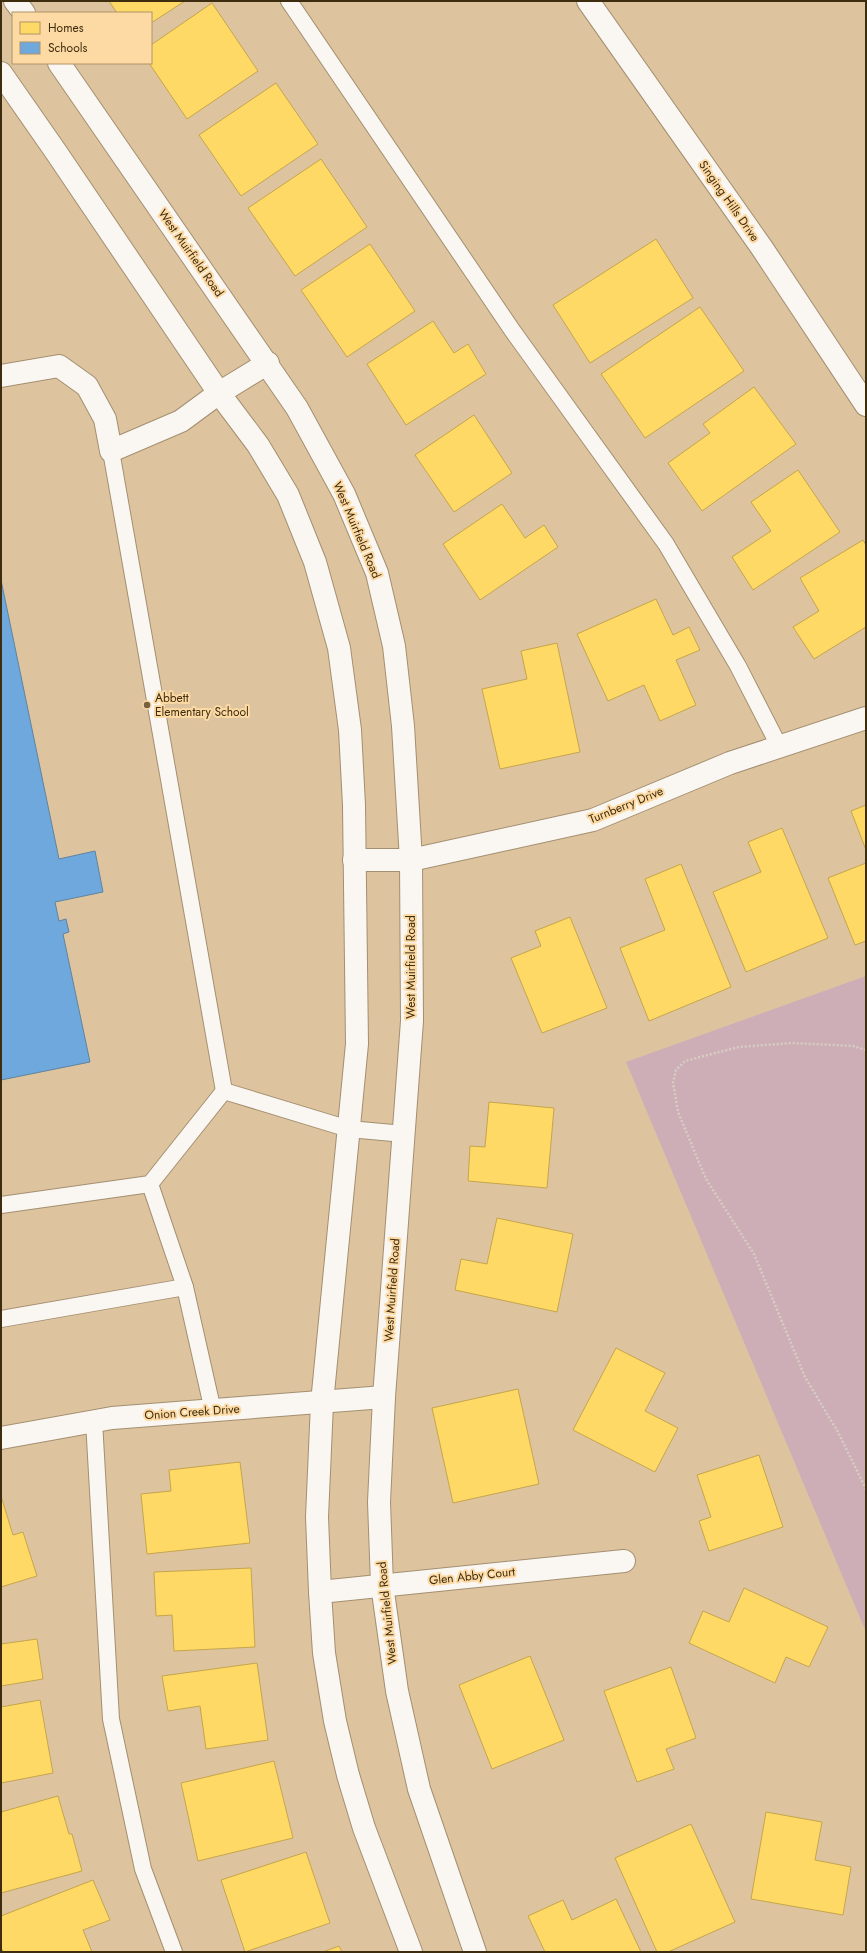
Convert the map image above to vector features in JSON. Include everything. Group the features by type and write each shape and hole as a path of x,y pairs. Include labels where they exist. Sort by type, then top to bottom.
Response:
{"street":[{"path":"15,1 23,12"},
{"name":"Singing Hills Drive","path":"588,1 762,248 866,405"},
{"name":"West Muirfield Road","path":"59,64 268,363 297,408 344,494 377,573 395,653 403,726 411,860 412,1021 384,1397 379,1502 382,1585 397,1690 419,1789 475,1952"},
{"path":"1,73 219,393 258,445 288,495 315,562 339,648 350,730 357,1044 322,1403 317,1517 320,1592 324,1653 335,1721 348,1775 364,1828 411,1952"},
{"path":"1,376 59,366 87,386 105,419 111,451 181,420 219,393 268,363"},
{"name":"Turnberry Drive","path":"354,860 411,860 593,820 730,763 866,718"},
{"name":"Onion Creek Drive","path":"1,1438 94,1421 384,1397"},
{"name":"Glen Abby Court","path":"320,1592 624,1561"}],"lane":[{"path":"289,1 512,330 666,544 738,666 779,746"},
{"path":"1,1205 150,1184 224,1091 111,451"},
{"path":"224,1091 349,1129 404,1134"},
{"path":"150,1184 185,1287 213,1410"},
{"path":"1,1319 185,1287"},
{"path":"94,1421 111,1719 143,1869 174,1952"}],"path":[{"path":"866,1050 853,1046 792,1043 739,1046 685,1061 676,1070 673,1083 678,1112 706,1180 754,1254 804,1377 838,1432 866,1489"}],"shaded area":[{"path":"866,976 866,1632 626,1062"}],"building: Homes":[{"path":"109,1 185,1 152,22 152,12 116,12"},
{"path":"212,3 258,71 187,119 150,64 152,64 152,44"},
{"path":"276,83 318,144 241,196 199,135"},
{"path":"321,159 367,227 295,276 248,208"},
{"path":"656,239 693,298 590,363 553,305"},
{"path":"370,244 415,311 347,357 301,290"},
{"path":"700,307 744,371 645,438 601,374"},
{"path":"433,321 454,353 468,344 486,374 406,425 367,364"},
{"path":"754,387 796,444 702,511 668,463 710,433 703,424"},
{"path":"474,415 512,473 454,512 415,455"},
{"path":"798,470 840,532 753,590 732,557 771,531 751,502"},
{"path":"502,504 525,538 544,525 558,547 480,600 443,544"},
{"path":"863,540 866,545 866,627 814,659 793,627 819,611 800,578"},
{"path":"656,599 673,635 689,627 700,650 676,660 696,705 660,721 644,685 608,701 577,634"},
{"path":"557,643 580,752 500,769 482,689 527,679 521,651"},
{"path":"866,805 866,850 851,811"},
{"path":"782,828 828,938 746,972 713,892 761,872 748,842"},
{"path":"866,863 866,941 855,945 828,878"},
{"path":"681,864 731,987 649,1021 620,948 665,930 645,879"},
{"path":"570,917 607,1008 542,1033 511,958 541,946 535,931"},
{"path":"489,1102 554,1108 547,1188 468,1181 470,1146 485,1147"},
{"path":"497,1218 573,1234 557,1312 455,1290 461,1259 487,1264"},
{"path":"616,1348 665,1373 645,1411 678,1428 655,1472 573,1430"},
{"path":"518,1389 539,1484 453,1503 432,1408"},
{"path":"759,1455 783,1527 709,1551 699,1521 711,1517 697,1475"},
{"path":"240,1462 250,1543 147,1554 141,1494 171,1491 169,1470"},
{"path":"1,1496 13,1535 23,1532 37,1576 1,1587"},
{"path":"251,1568 255,1647 174,1651 172,1615 156,1616 154,1572"},
{"path":"744,1588 828,1627 809,1667 786,1657 775,1683 689,1643 703,1611 729,1622"},
{"path":"37,1639 43,1679 1,1686 1,1644"},
{"path":"530,1656 564,1740 492,1769 459,1685"},
{"path":"257,1663 268,1740 206,1749 200,1706 168,1711 162,1676"},
{"path":"671,1667 696,1738 666,1749 674,1769 637,1782 604,1691"},
{"path":"40,1700 53,1773 1,1783 1,1707"},
{"path":"274,1761 293,1838 198,1861 181,1783"},
{"path":"58,1796 69,1834 72,1834 82,1871 1,1893 1,1812"},
{"path":"766,1812 822,1822 815,1860 851,1867 843,1915 751,1899"},
{"path":"691,1824 735,1922 668,1952 657,1952 615,1858"},
{"path":"306,1852 330,1923 245,1952 221,1880"},
{"path":"93,1880 110,1920 83,1930 92,1952 3,1952 1,1947 1,1916"},
{"path":"616,1899 641,1952 545,1952 528,1916 563,1900 572,1920"},
{"path":"339,1946 342,1952 323,1952"}],"building: Schools":[{"path":"1,580 59,859 95,851 103,892 55,902 59,921 66,919 69,932 63,934 90,1062 1,1080"}],"place":[{"name":"Abbett Elementary School","path":"147,705"}]}
